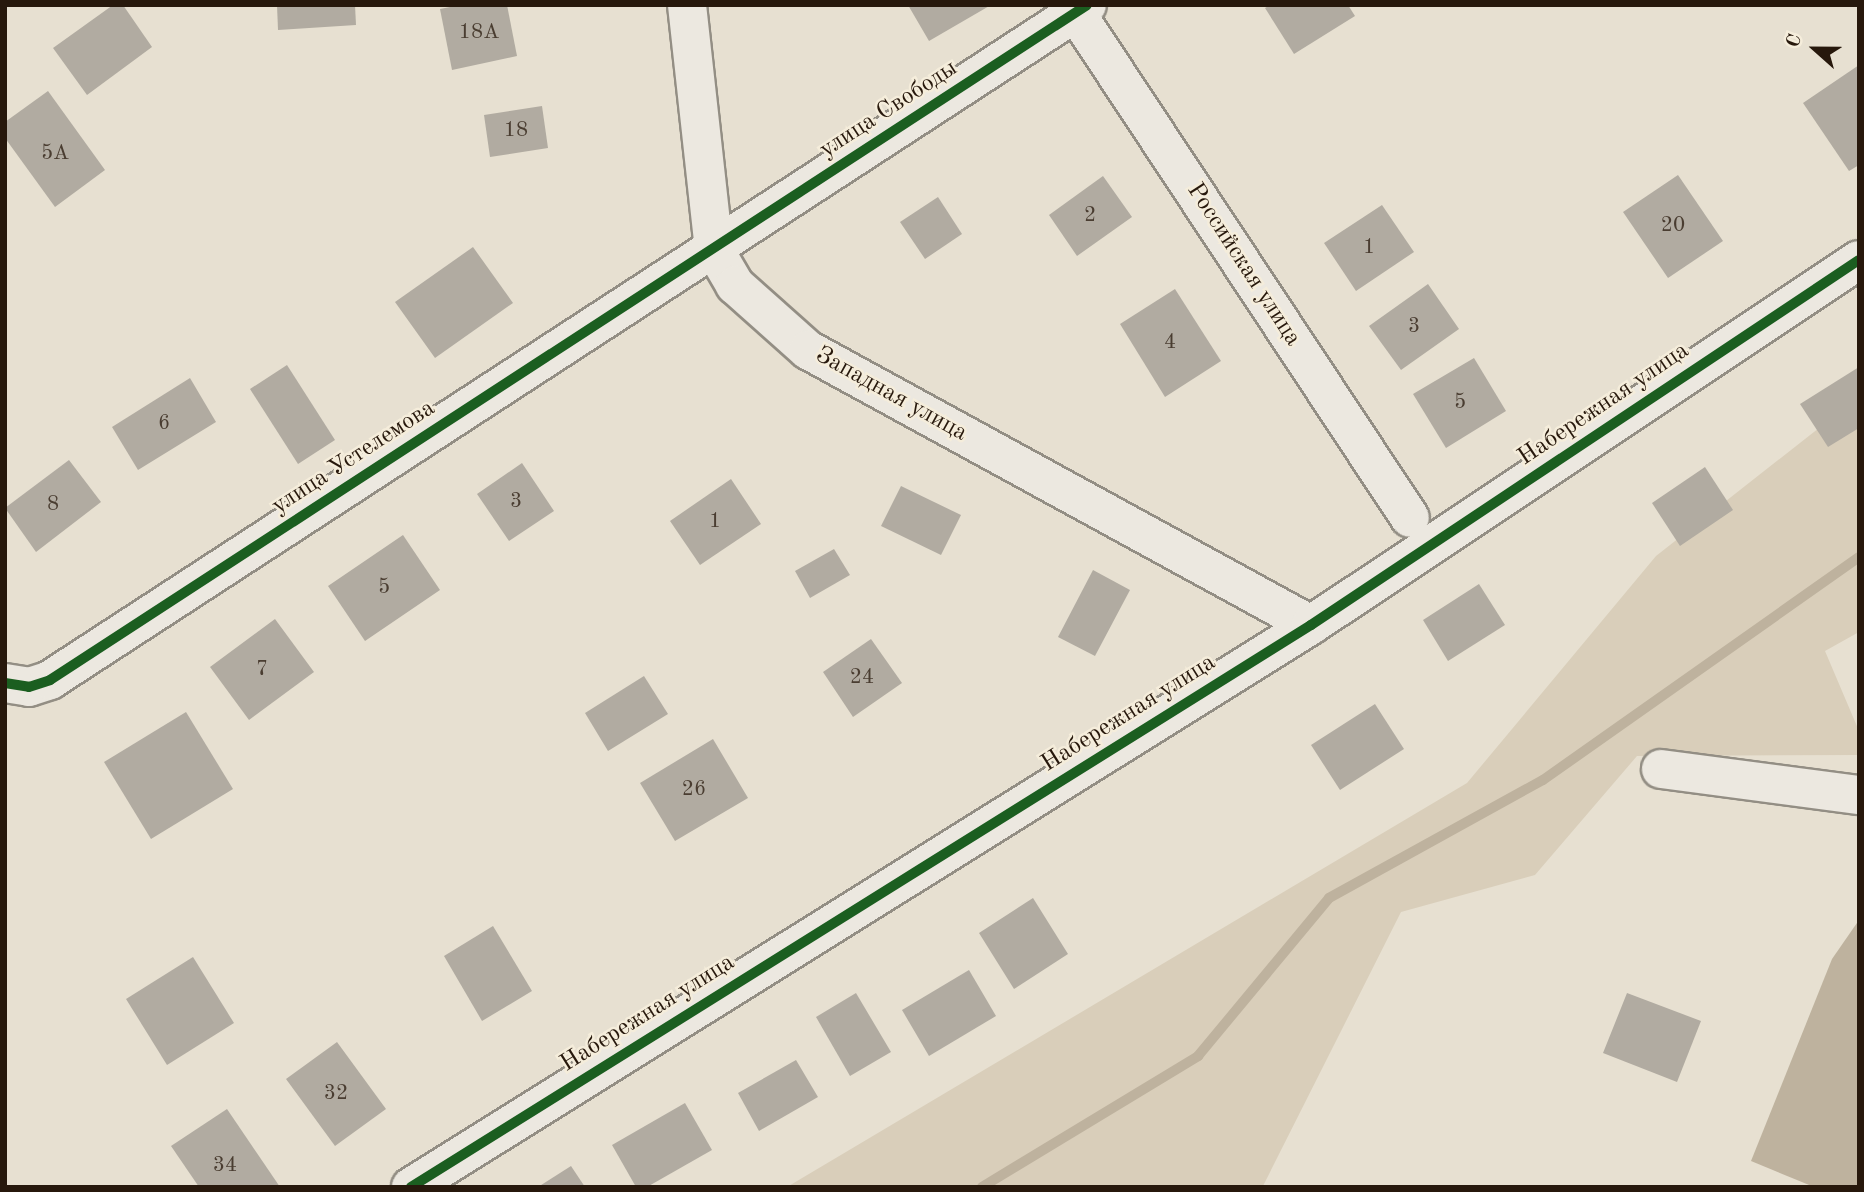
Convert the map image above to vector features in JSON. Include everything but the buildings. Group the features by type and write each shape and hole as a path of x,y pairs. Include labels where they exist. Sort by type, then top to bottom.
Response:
{"street":[{"name":"Западная улица","path":"687,5 714,249 735,285 808,350 1311,625"},
{"name":"улица Свободы","path":"714,249 1082,9"},
{"name":"Российская улица","path":"1082,9 1410,518"},
{"name":"улица Устелемова","path":"8,685 50,680 714,249"},
{"name":"Набережная улица","path":"411,1187 1311,625 1859,260"},
{"path":"1661,769 1859,795"}],"shaded area":[{"path":"1859,414 1859,632 1825,651 1859,731 1859,755 1637,756 1535,875 1401,912 1263,1186 787,1187 1467,783 1656,556 1833,417"},
{"path":"1859,920 1859,1187 1814,1187 1751,1161 1832,959"}],"waterway":[{"path":"982,1187 1198,1056 1329,898 1543,780 1859,557"}],"cycle path":[{"path":"5,683 29,687 50,680 1087,5"},
{"path":"411,1187 1311,625 1859,260"}]}
